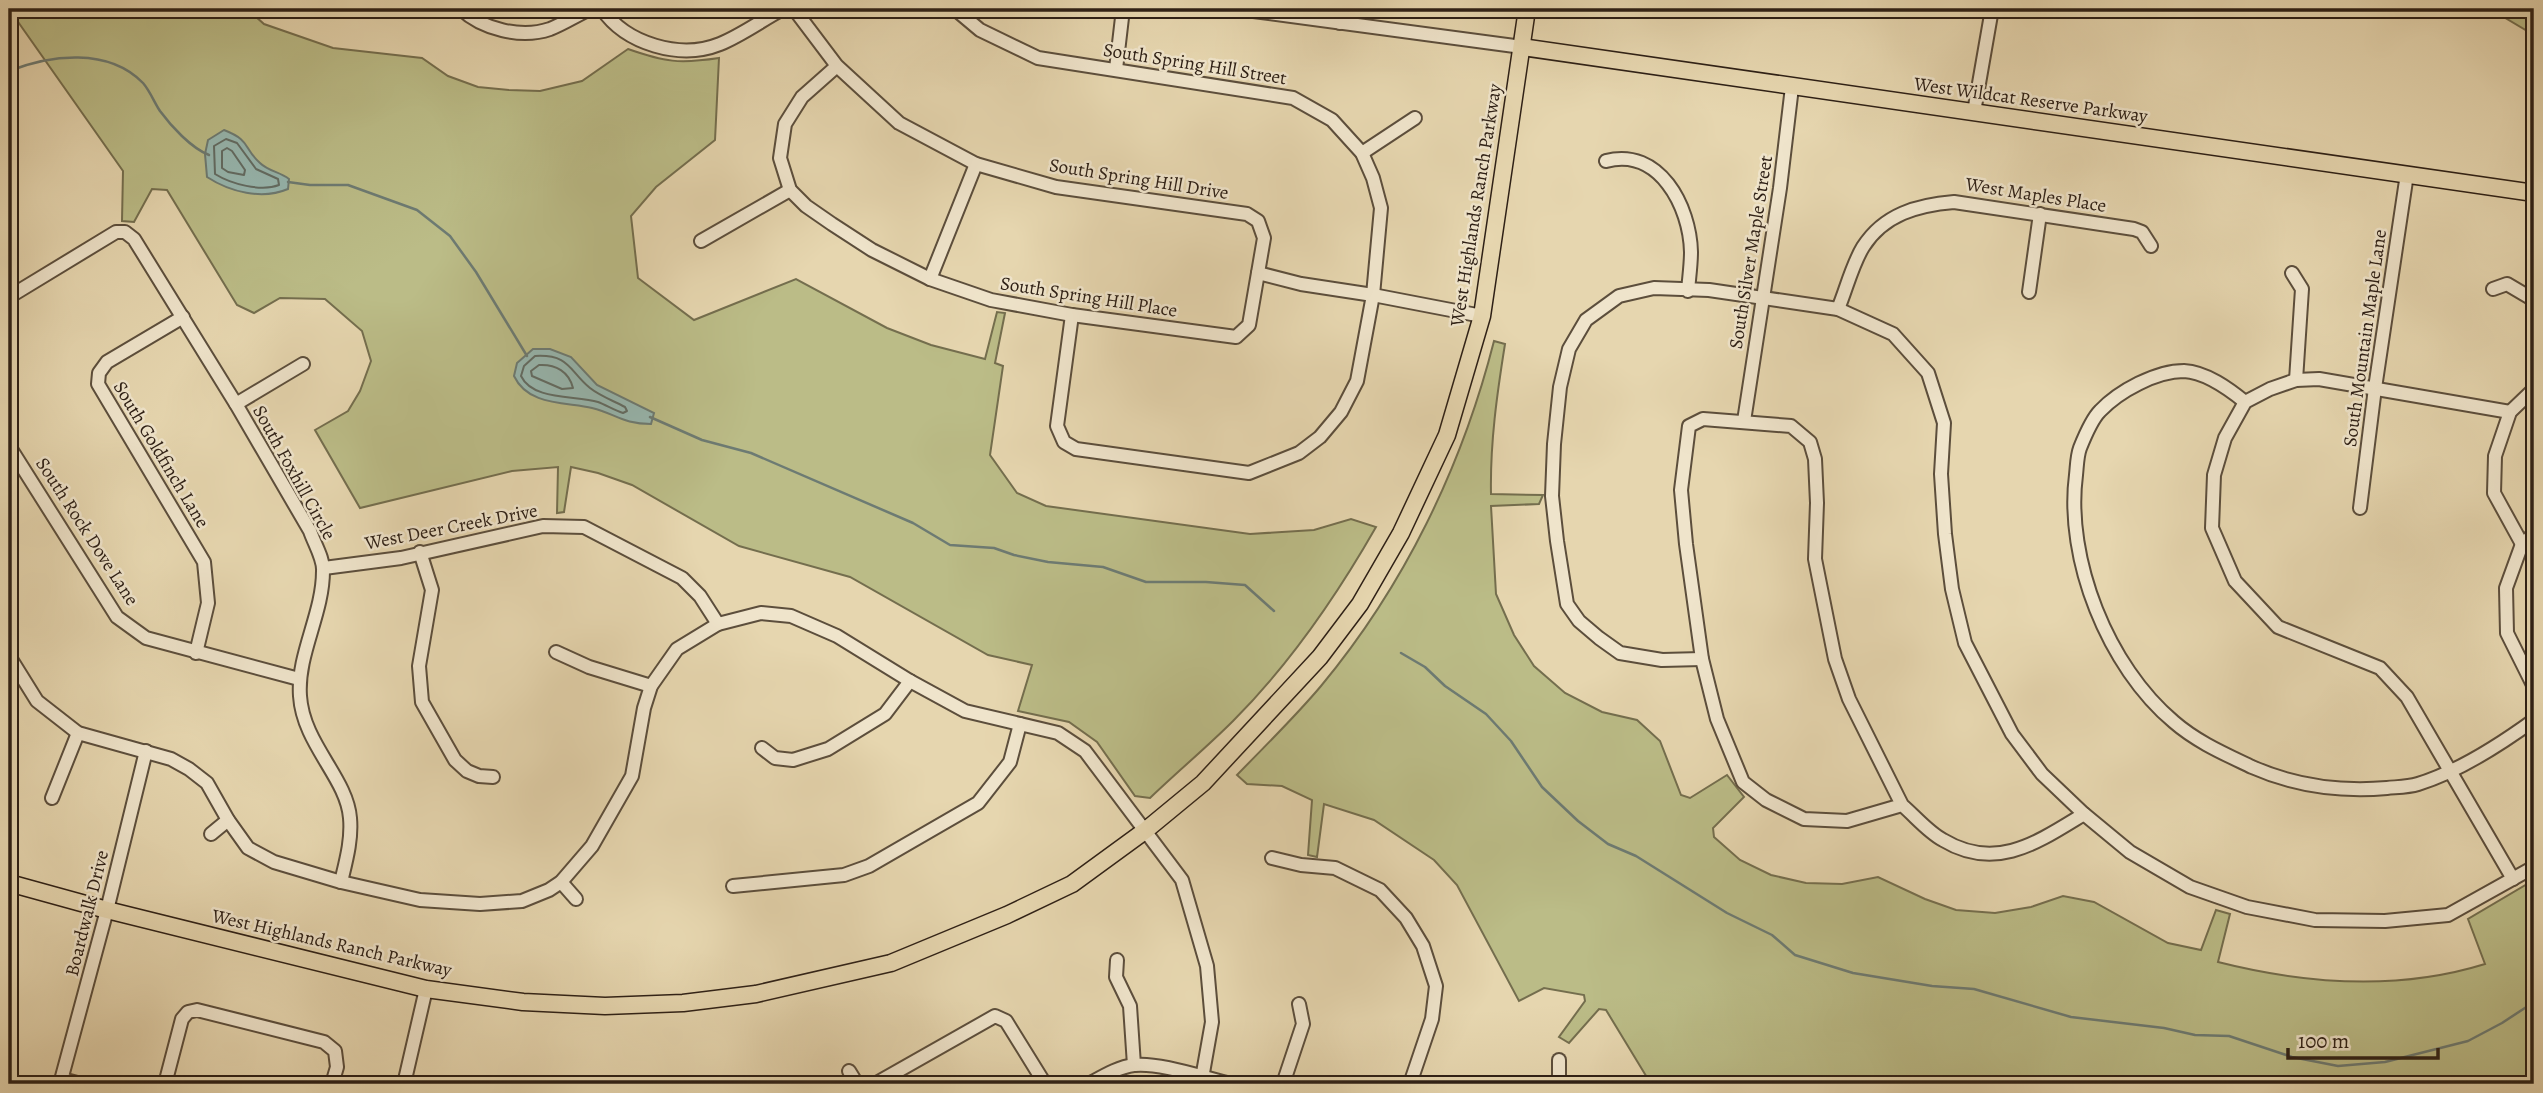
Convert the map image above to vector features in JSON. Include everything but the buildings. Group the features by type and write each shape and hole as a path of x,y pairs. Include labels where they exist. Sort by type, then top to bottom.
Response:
{"main road":[{"name":"West Highlands Ranch Parkway","path":"9,883 426,989 523,1002 605,1006 683,1003 756,994 891,963 954,938 1072,884 1146,830 1203,783 1320,657 1360,604 1401,533 1447,435 1482,316 1527,9"},
{"name":"West Wildcat Reserve Parkway","path":"1521,47 2534,194"}],"street":[{"path":"461,9 473,20 494,28 521,32 548,30 590,9"},
{"path":"602,9 609,19 638,40 665,48 691,50 719,44 783,9"},
{"name":"South Spring Hill Drive","path":"794,9 836,66 899,123 976,164 1056,187 1247,214 1258,221 1264,237 1258,273"},
{"name":"South Spring Hill Street","path":"955,9 980,30 1038,58 1293,98 1332,120 1362,153 1373,178 1381,208 1373,295 1357,381 1341,412 1320,437 1299,453 1249,473 1076,449 1064,442 1057,426 1072,315"},
{"path":"1116,69 1123,9"},
{"path":"1238,9 1521,47"},
{"path":"1340,9 1340,23"},
{"path":"1974,112 1992,9"},
{"path":"701,241 790,190 780,158 785,124 802,97 836,66"},
{"name":"South Silver Maple Street","path":"1744,421 1780,188 1792,88"},
{"path":"1362,153 1415,118"},
{"path":"1606,161 1618,158 1636,159 1662,175 1681,207 1691,250 1688,291"},
{"path":"930,279 976,164"},
{"name":"South Mountain Maple Lane","path":"2360,508 2407,174"},
{"name":"South Spring Hill Place","path":"790,190 806,206 872,250 930,279 991,300 1072,315 1236,337 1249,325 1258,273"},
{"name":"West Maples Place","path":"1838,309 1863,247 1882,227 1905,211 1934,204 1954,202 2134,229 2142,232 2151,246"},
{"path":"2029,292 2040,214"},
{"name":"South Foxhill Circle","path":"9,297 116,232 125,232 134,239 183,317 310,531 324,568 320,598 299,680 300,700 306,729 341,792 350,816 350,844 341,881"},
{"path":"1258,273 1301,284 1482,316"},
{"path":"2292,273 2302,289 2296,380"},
{"path":"2493,289 2507,284 2534,300"},
{"path":"1702,659 1662,660 1620,653 1579,621 1567,604 1552,496 1560,387 1569,348 1586,320 1619,296 1654,288 1709,290 1838,309 1893,334 1928,373 1944,423 1941,474 1945,534 1952,589 1965,643 2012,734 2042,774 2130,852 2190,887 2247,906 2315,920 2385,921 2448,915 2534,867"},
{"name":"South Goldfinch Lane","path":"183,317 107,362 99,373 98,384 204,562 208,603 195,653"},
{"path":"236,404 303,364"},
{"path":"2245,402 2222,383 2185,371 2140,380 2098,412 2080,450 2074,494 2077,536 2087,588 2106,631 2138,685 2174,722 2217,751 2271,775 2318,788 2365,790 2416,785 2452,771 2534,720"},
{"path":"2510,412 2319,379 2296,380 2270,389 2245,402 2225,438 2214,475 2212,528 2235,582 2278,627 2381,668 2407,697 2513,879"},
{"path":"2522,544 2494,494 2495,456 2510,412 2534,389"},
{"path":"1902,804 1847,821 1804,819 1766,800 1744,782 1736,768 1717,719 1702,659 1686,544 1681,489 1689,425 1703,419 1791,426 1810,442 1815,459 1817,503 1815,559 1835,659 1849,699 1902,804 1942,840 1972,853 2006,853 2032,845 2084,814"},
{"name":"South Rock Dove Lane","path":"9,446 117,617 146,638 299,680"},
{"name":"West Deer Creek Drive","path":"324,568 401,558 543,526 584,527 682,578 700,596 718,624"},
{"path":"2534,534 2522,544 2506,587 2507,633 2534,687"},
{"path":"420,552 432,590 419,666 422,702 455,760 467,771 479,776 493,777"},
{"path":"9,656 37,701 78,733 171,759 189,769 207,783 248,848 274,862 420,900 480,904 522,901 549,890 561,882 592,846 632,776 650,686 677,649 718,624 761,613 792,615 837,636 965,711 1058,733 1085,751 1182,880 1207,966 1212,1022 1202,1081"},
{"path":"556,652 589,667 650,686"},
{"path":"762,748 775,758 793,760 828,749 885,714 910,681"},
{"path":"733,886 845,876 869,866 978,803 1010,762 1020,724"},
{"path":"52,798 78,733"},
{"name":"Boardwalk Drive","path":"61,1082 146,751"},
{"path":"211,834 228,820"},
{"path":"1272,858 1301,865 1335,868 1380,890 1406,918 1423,946 1436,986 1433,1019 1410,1084"},
{"path":"561,882 576,899"},
{"path":"1117,960 1116,977 1130,1006 1134,1065"},
{"path":"404,1084 426,989"},
{"path":"1283,1084 1303,1024 1299,1004"},
{"path":"165,1084 182,1019 188,1012 197,1010 324,1042 335,1051 337,1067 332,1084"},
{"path":"875,1084 995,1016 1006,1021 1045,1084"},
{"path":"1559,1060 1559,1084"},
{"path":"1089,1084 1109,1073 1134,1065 1156,1067 1202,1081 1231,1084"},
{"path":"849,1071 857,1084"},
{"path":"61,1082 81,1084"}],"green space":[{"path":"9,9 247,9 264,24 333,48 422,58 448,76 478,87 509,90 540,91 582,81 628,49 672,61 719,58 715,140 656,187 631,216 638,278 694,320 796,279 887,328 931,345 985,359 997,312 1005,313 995,363 1003,366 990,455 1017,493 1046,506 1250,534 1314,530 1351,519 1376,527 1328,604 1274,676 1233,721 1150,798 1135,796 1097,742 1069,722 1018,711 1032,665 988,655 850,577 739,546 632,485 571,467 564,512 557,513 558,467 512,471 360,508 315,430 348,411 360,391 371,361 362,331 325,299 280,298 254,313 237,305 167,190 152,189 134,222 122,221 123,171"},
{"path":"2534,9 2534,35 2492,10"},
{"path":"1494,341 1505,344 1493,437 1491,494 1543,495 1539,504 1491,506 1496,594 1514,635 1534,666 1565,693 1602,712 1637,720 1660,741 1681,795 1690,798 1727,775 1744,797 1713,828 1714,837 1740,860 1771,875 1806,883 1842,884 1878,877 1956,910 1995,913 2031,907 2063,896 2094,902 2168,943 2201,950 2216,910 2230,914 2218,962 2284,975 2352,981 2419,978 2485,964 2468,919 2534,880 2534,1084 1651,1084 1606,1010 1599,1009 1569,1043 1559,1037 1585,1001 1584,995 1544,988 1519,1001 1457,885 1434,860 1374,820 1324,804 1317,857 1308,855 1312,800 1282,786 1247,784 1237,775 1321,686 1379,608 1404,566 1427,523 1465,434"}],"water":[{"path":"224,130 243,141 263,166 289,179 288,189 268,194 246,193 207,177 205,154 208,140"},
{"path":"533,349 550,349 571,357 597,385 654,413 651,424 626,421 600,410 548,401 528,393 514,376 517,363"}],"waterway":[{"path":"9,71 60,58 96,59 113,64 129,71 143,83 160,111 176,130 188,142 209,155"},
{"path":"288,182 348,185 417,210 450,236 476,272 527,356"},
{"path":"650,417 702,440 751,453 913,523 950,545 994,548 1048,562 1103,567 1146,582 1245,585 1274,611"},
{"path":"1401,653 1425,667 1445,686 1486,714 1511,741 1542,787 1578,821 1608,844 1636,856 1727,913 1772,935 1795,955 1853,973 1932,986 1974,989 2071,1017 2164,1028 2195,1035 2229,1036 2292,1057 2338,1066 2385,1062 2468,1041 2534,1002"}]}
